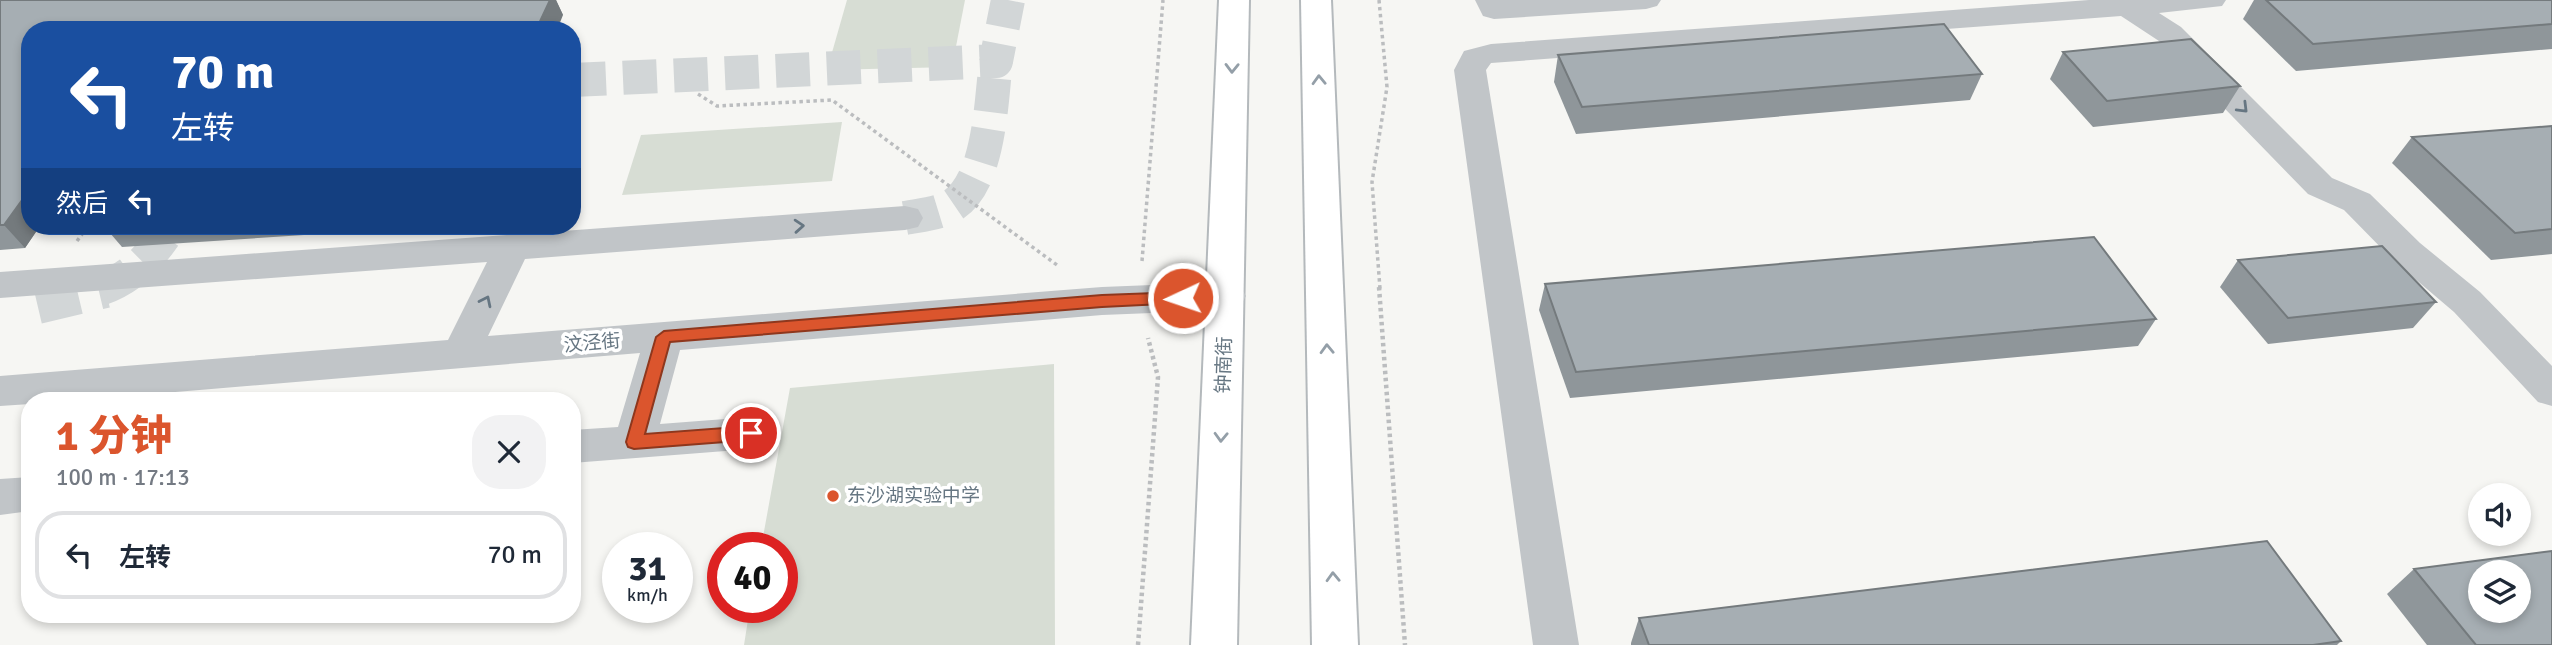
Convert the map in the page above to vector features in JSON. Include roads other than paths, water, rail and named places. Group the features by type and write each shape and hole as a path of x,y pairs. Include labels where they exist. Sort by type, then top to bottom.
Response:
{"main road":[{"name":"钟南街","path":"1214,645 1227,296 1234,0"},
{"path":"1316,0 1335,645"}],"street":[{"path":"1490,0 1494,10 1646,0"},
{"path":"1556,645 1470,70 1475,58 1491,54 2142,2 2211,0"},
{"path":"2142,2 2170,34 2320,186 2357,202 2407,252 2467,302 2552,391"},
{"path":"0,285 905,218"},
{"path":"461,353 512,248"},
{"name":"汶泾街","path":"0,391 1102,301 1227,296"},
{"path":"0,306 37,303"},
{"path":"634,442 664,337"},
{"path":"581,446 751,433"},
{"path":"0,496 21,495"}],"tunnel":[{"path":"996,61 1008,0"},
{"path":"581,80 996,61"},
{"path":"905,218 948,208 965,194 975,178 982,159 990,118 996,61"},
{"path":"105,287 123,278 141,264 165,235"},
{"path":"37,303 105,287"},
{"path":"100,289 105,287"}],"place":[{"name":"东沙湖实验中学","path":"833,496"}]}
